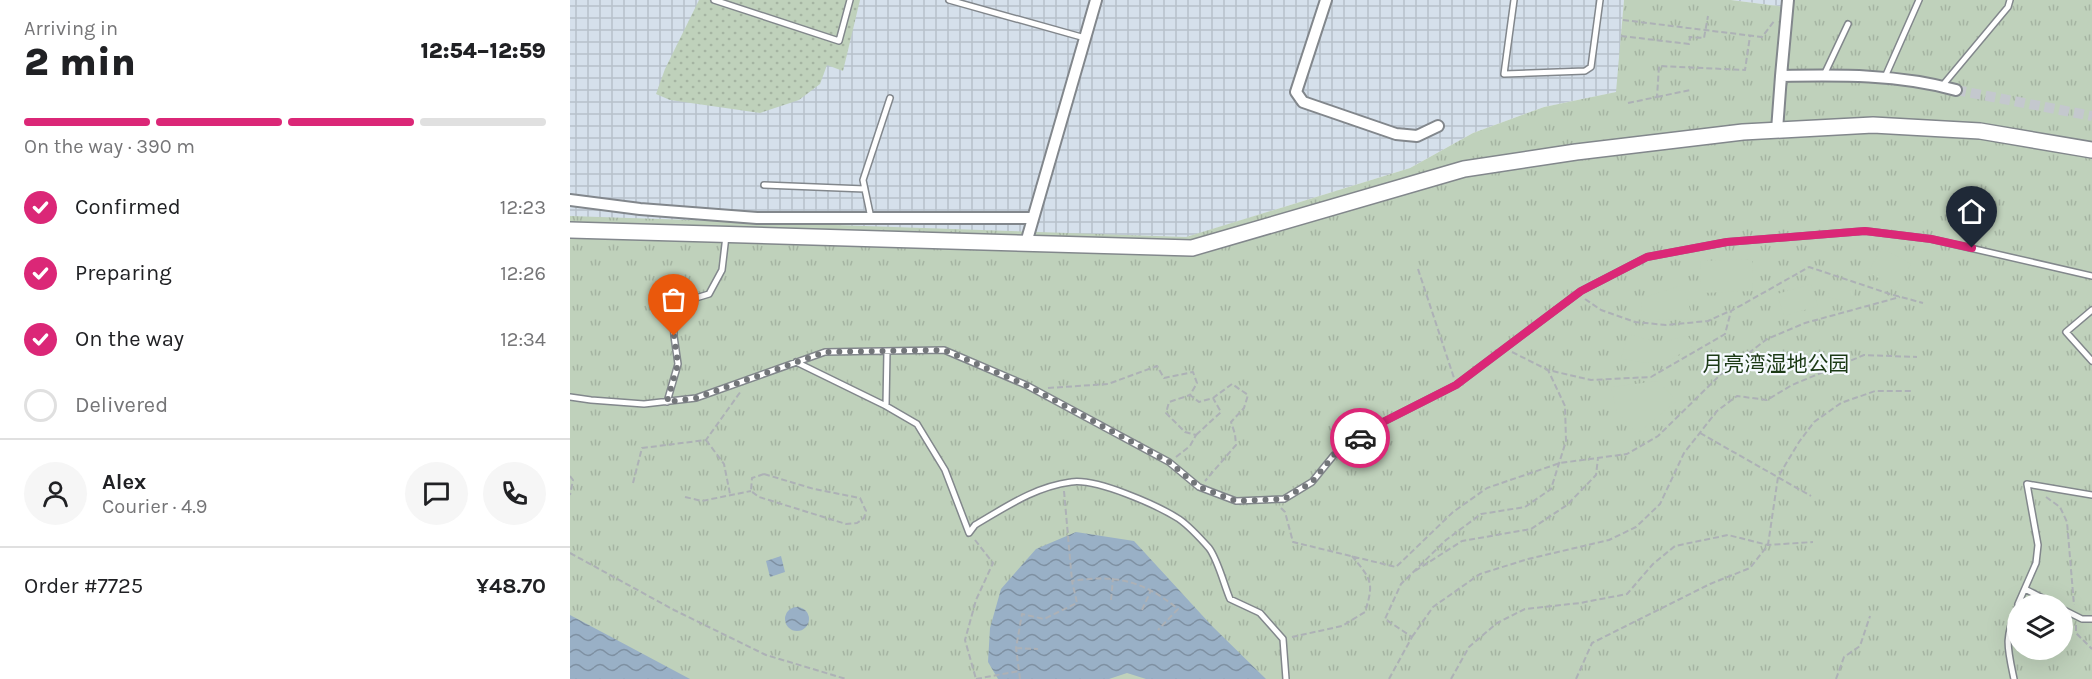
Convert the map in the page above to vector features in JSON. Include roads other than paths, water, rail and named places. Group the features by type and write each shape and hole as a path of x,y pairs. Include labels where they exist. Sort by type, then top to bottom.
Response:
{"street":[{"path":"1026,243 1096,0"},
{"path":"1326,0 1296,92 1303,102 1396,134 1417,136 1438,126"},
{"path":"1777,130 1788,0"},
{"path":"1781,76 1886,77 1956,90"},
{"path":"570,230 1192,248 1464,169 1743,132 1873,125 1980,131 2092,150"},
{"path":"570,200 640,209 757,218 1033,218"}],"lane":[{"path":"714,0 839,41 850,0"},
{"path":"949,0 1085,38"},
{"path":"1514,0 1504,74 1585,71 1591,67 1600,0"},
{"path":"1886,77 1919,0"},
{"path":"1942,86 2008,7 2010,0"},
{"path":"1824,75 1848,24"},
{"path":"871,218 863,180 890,98"},
{"path":"764,185 865,189"},
{"path":"570,397 645,404 667,402 696,398 825,352 944,350 1034,389 1169,462 1199,487 1236,501 1273,500 1284,499 1312,482 1334,455 1383,422 1456,385 1577,294 1647,257 1727,242 1865,231 1931,239 2092,276"},
{"path":"667,402 678,364 673,315 686,301 709,294 722,270 726,234"},
{"path":"2092,310 2066,332 2092,362"},
{"path":"886,405 887,351"},
{"path":"796,362 886,405 917,424 945,470 969,533 975,525 1025,495 1046,487 1074,481 1108,488 1135,498 1180,520 1210,550 1230,599 1260,613 1283,639 1286,679"},
{"path":"2023,594 2036,563 2038,545 2027,484 2092,495"},
{"path":"2025,589 2035,594"},
{"path":"2073,614 2082,619 2092,619"},
{"path":"2010,660 2014,679"}],"water":[{"path":"1076,532 1134,541 1212,626 1266,679 1146,679 1127,673 1109,679 998,679 988,662 990,628 1001,589 1036,549"},
{"path":"781,556 785,572 770,577 766,561"},
{"path":"792,607 802,607 809,614 809,624 802,631 792,631 785,624 785,614"},
{"path":"570,615 690,679 570,679"}],"tunnel":[{"path":"1956,90 2092,116"}],"park label":[{"name":"月亮湾湿地公园","path":"1776,364"}]}
